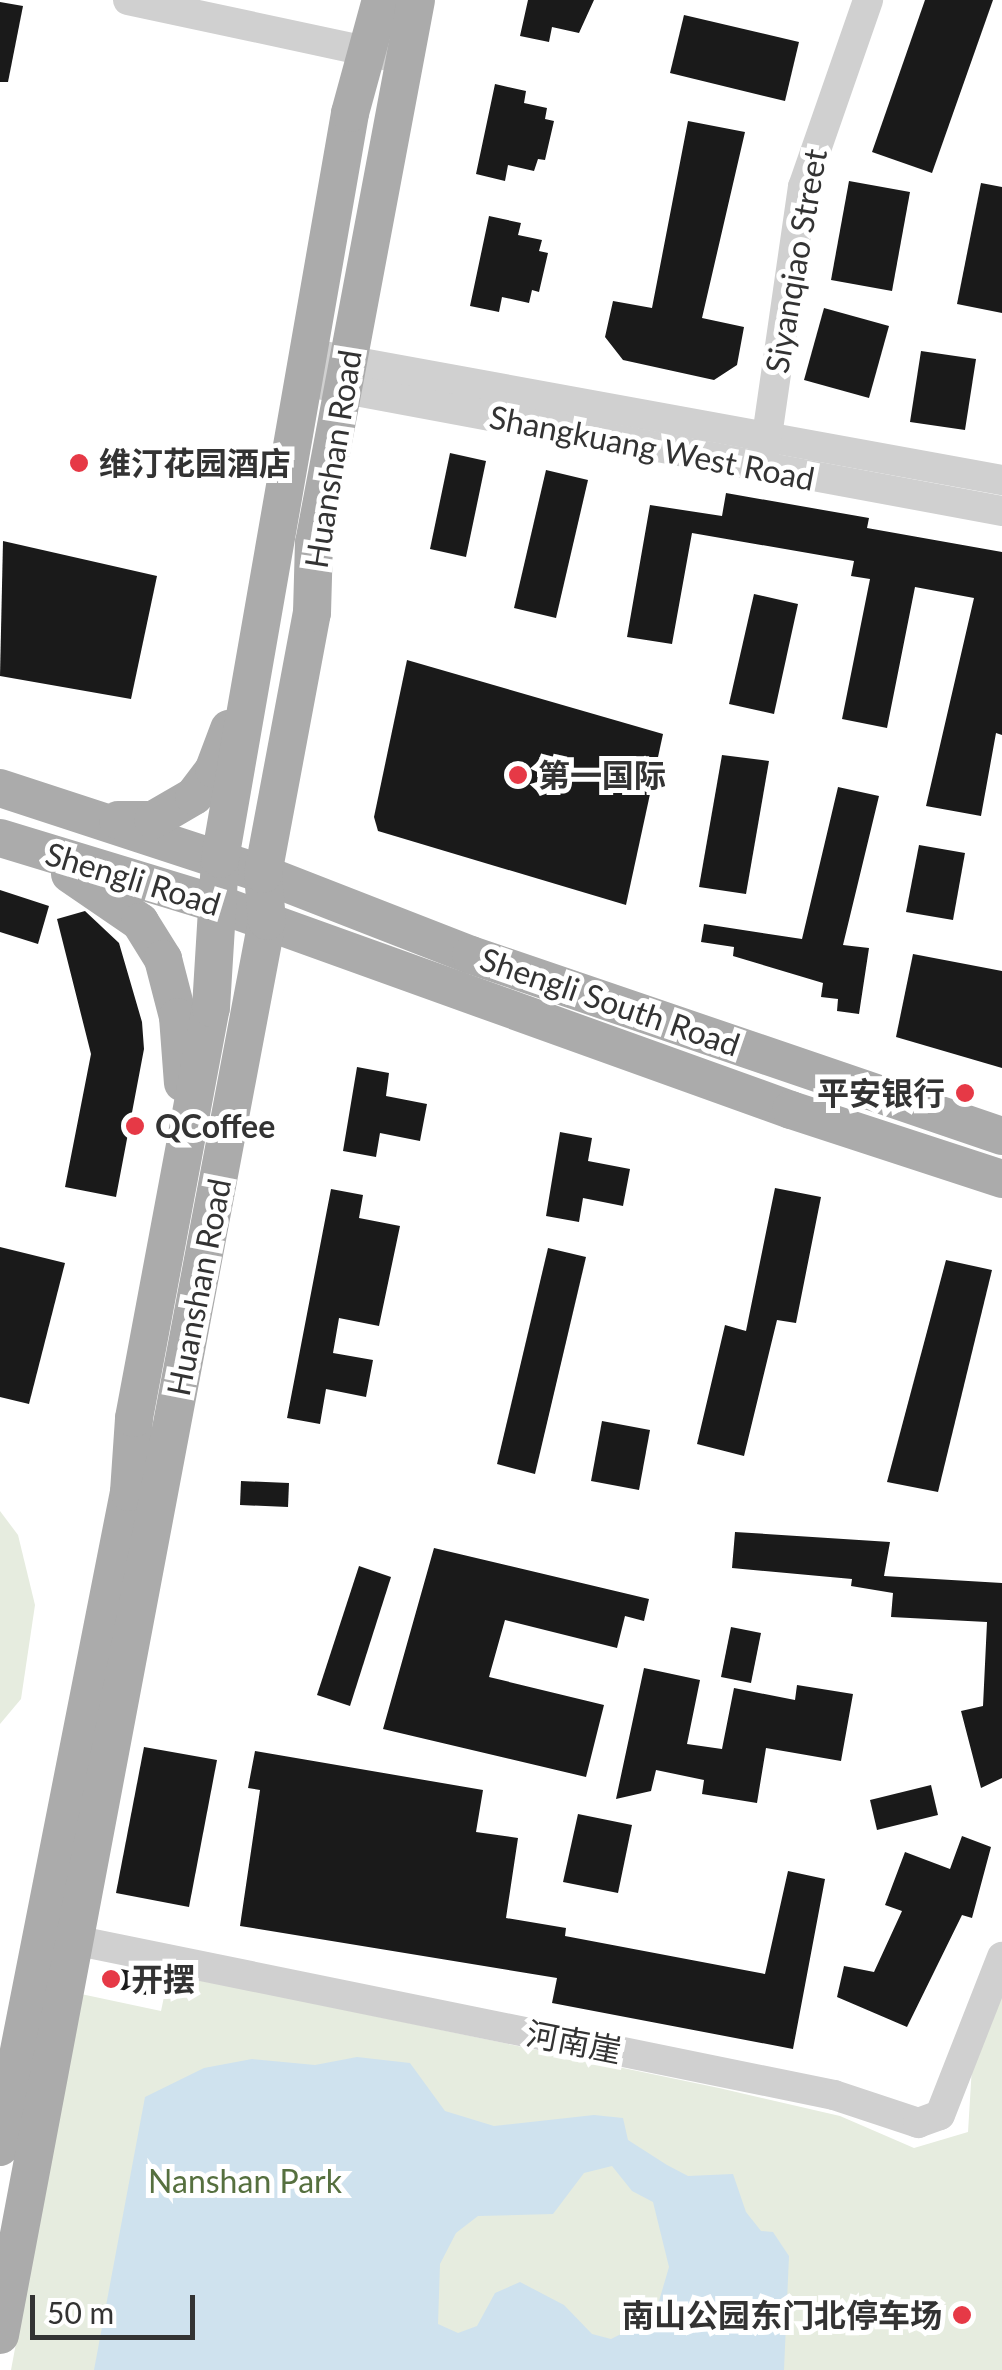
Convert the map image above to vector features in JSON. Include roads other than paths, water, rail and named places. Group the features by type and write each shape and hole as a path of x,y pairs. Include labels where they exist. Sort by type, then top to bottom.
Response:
{"main road":[{"name":"Huanshan Road","path":"0,2146 56,1937 174,1424 266,921 264,874 312,613 314,543 347,376 388,56 380,0"},
{"name":"Huanshan Road","path":"0,2335 56,1937 129,1492 134,1418 211,1008 222,905 220,860 263,632 350,113 388,56 416,0"},
{"path":"87,816 153,820 194,796 214,769 263,632"},
{"name":"Shengli Road","path":"0,788 220,860"},
{"path":"1,838 108,894 140,922 163,958 178,1017 178,1175"},
{"name":"Shengli Road","path":"1,838 266,921"},
{"name":"Shengli South Road","path":"220,860 471,955 1002,1136"},
{"name":"Shengli South Road","path":"266,921 791,1110 1002,1179"},
{"path":"134,1418 174,1424"}],"street":[{"path":"128,0 388,56"},
{"name":"Siyanqiao Street","path":"764,454 803,187 868,0"},
{"name":"Shangkuang West Road","path":"305,367 764,454 1002,510"},
{"name":"Shangkuang West Road","path":"764,454 1002,480"},
{"name":"河南崖","path":"56,1937 834,2095 918,2123 940,2115 1002,1958"}],"water":[{"path":"357,2057 410,2063 445,2111 494,2126 594,2115 623,2118 628,2140 688,2176 733,2174 746,2212 761,2231 773,2232 789,2256 784,2370 94,2370 145,2097 204,2068 252,2059 315,2065","holes":["612,2166 632,2191 653,2202 669,2267 659,2301 633,2328 611,2339 592,2334 564,2305 520,2282 495,2293 477,2326 458,2333 438,2324 440,2264 456,2233 478,2216 553,2214 584,2173"]}],"place":[{"name":"维汀花园酒店","path":"79,463"},
{"name":"第一国际","path":"518,775"},
{"name":"平安银行","path":"965,1093"},
{"name":"QCoffee","path":"135,1126"},
{"name":"开摆","path":"111,1979"},
{"name":"南山公园东门北停车场","path":"962,2315"}],"park label":[{"name":"Nanshan Park","path":"245,2181"}]}
